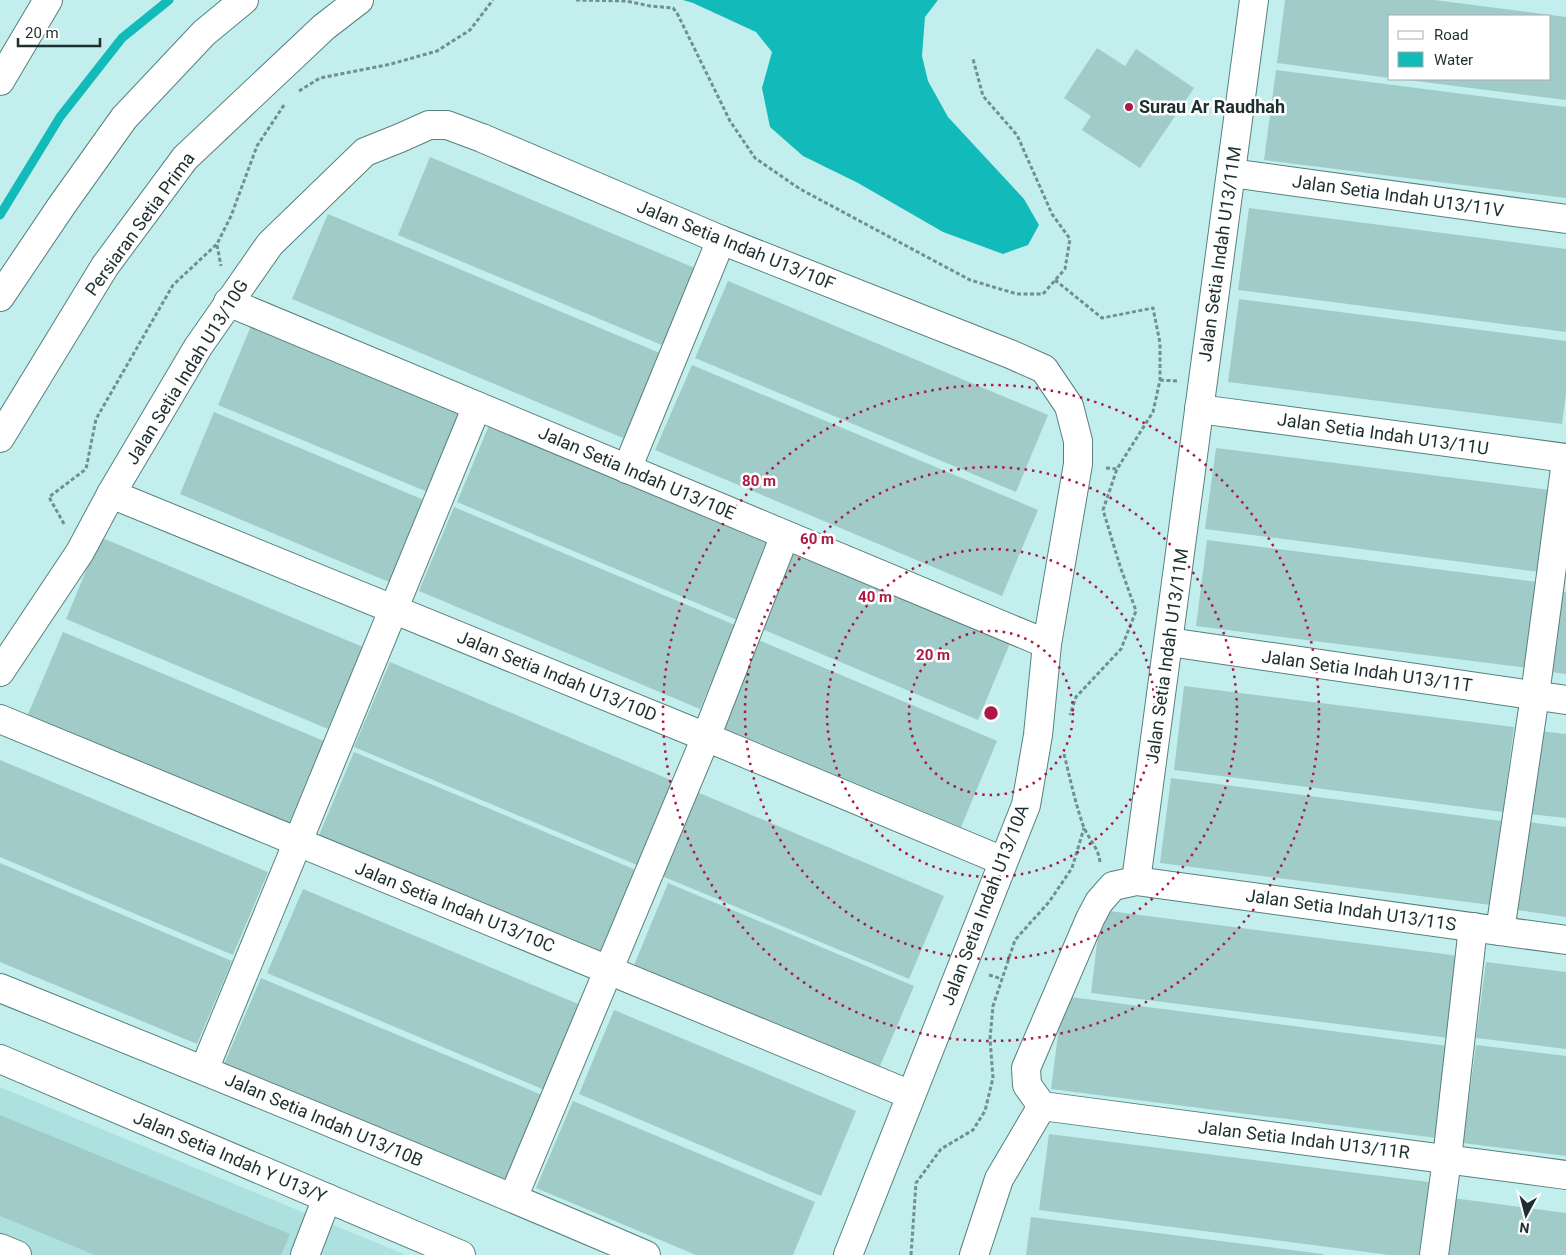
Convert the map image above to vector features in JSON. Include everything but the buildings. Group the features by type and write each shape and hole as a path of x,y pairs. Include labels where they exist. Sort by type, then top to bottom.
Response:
{"street":[{"path":"0,81 48,0"},
{"path":"0,298 62,205 124,118 204,33 244,0"},
{"path":"324,27 338,0"},
{"name":"Persiaran Setia Prima","path":"0,438 105,266 185,158 324,27 359,0"},
{"name":"Jalan Setia Indah U13/11M","path":"1136,881 1254,0"},
{"name":"Jalan Setia Indah U13/10F","path":"428,125 447,125 482,138 721,240 1044,369"},
{"name":"Jalan Setia Indah U13/10G","path":"0,672 80,552 111,494 198,347 270,244 365,152 428,125"},
{"name":"Jalan Setia Indah U13/11V","path":"1231,173 1566,220"},
{"path":"628,469 721,240"},
{"name":"Jalan Setia Indah U13/10E","path":"228,302 1047,644"},
{"name":"Jalan Setia Indah U13/10A","path":"848,1255 1026,805 1038,735 1047,644 1078,464 1078,441 1069,406 1044,369"},
{"path":"204,1070 476,406"},
{"name":"Jalan Setia Indah U13/11U","path":"1200,409 1566,460"},
{"path":"1500,930 1535,695 1566,460"},
{"name":"Jalan Setia Indah U13/10D","path":"111,494 706,737 1003,861"},
{"path":"513,1198 706,737 785,535"},
{"name":"Jalan Setia Indah U13/11T","path":"1169,642 1566,700"},
{"name":"Jalan Setia Indah U13/10C","path":"0,719 911,1095"},
{"path":"974,1255 999,1179 1042,1106 1027,1085 1026,1068 1090,920 1099,902 1113,886 1136,881"},
{"name":"Jalan Setia Indah U13/11S","path":"1136,881 1566,940"},
{"path":"1434,1255 1447,1159 1473,927"},
{"name":"Jalan Setia Indah U13/10B","path":"0,988 204,1070 646,1255"},
{"name":"Jalan Setia Indah Y U13/Y","path":"0,1059 461,1255"},
{"name":"Jalan Setia Indah U13/11R","path":"1042,1106 1566,1175"},
{"path":"305,1255 327,1198"},
{"path":"0,1248 17,1255"}],"path":[{"path":"297,92 320,78 391,64 437,51 470,30 494,0"},
{"path":"576,0 626,0 650,6 673,8 678,13 730,121 755,158 800,189 970,280 1017,294 1042,294 1065,268 1070,240 1052,214 1017,135 983,96 973,59"},
{"path":"49,497 86,469 96,419 173,285 217,244 231,216 257,146 284,105"},
{"path":"1055,280 1102,318 1153,308 1160,343 1160,380 1153,412 1117,469 1103,510 1136,611 1121,649 1076,697"},
{"path":"1063,752 1084,828 1100,857"},
{"path":"911,1255 916,1183 941,1149 973,1130 985,1111 993,1078 990,1039 993,1006 1016,940 1050,902 1072,868 1084,828"}],"shaded area":[{"path":"0,1087 406,1255 0,1255"}],"water":[{"path":"683,0 938,0 925,17 922,56 928,81 948,117 1024,199 1039,225 1028,245 1003,254 943,232 858,183 803,156 770,127 762,88 772,52 756,32"}],"waterway":[{"path":"0,215 60,117 122,38 169,0"}],"place":[{"name":"Surau Ar Raudhah","path":"1129,107"}]}
